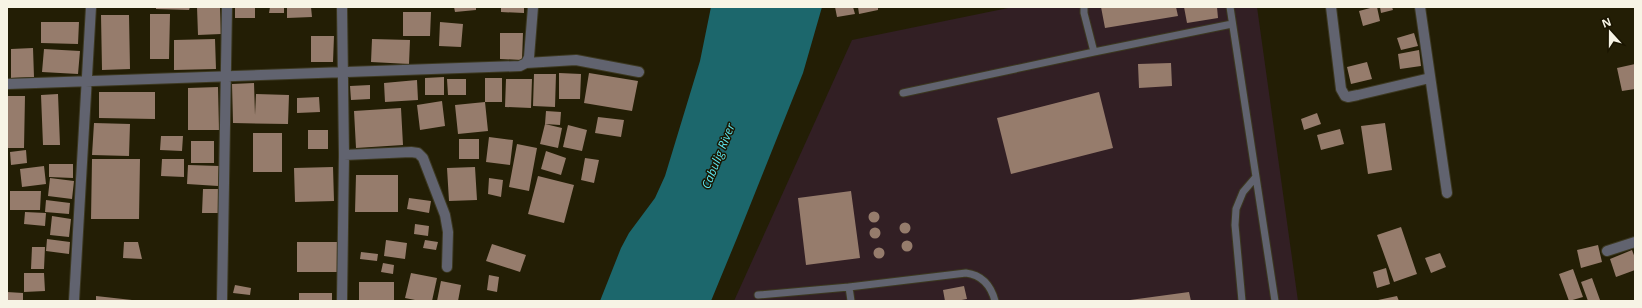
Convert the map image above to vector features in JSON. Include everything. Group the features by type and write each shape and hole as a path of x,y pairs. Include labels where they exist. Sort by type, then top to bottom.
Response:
{"street":[{"path":"74,301 88,81 91,7"},
{"path":"222,301 227,7"},
{"path":"342,7 344,155 342,301"},
{"path":"7,84 342,71 520,66 530,57 533,7"},
{"path":"1331,7 1341,89 1345,96 1358,96 1430,78"},
{"path":"1420,7 1447,193"},
{"path":"526,62 576,60 639,72"},
{"path":"344,155 411,152 418,153 423,158 445,215 448,232 447,267"},
{"path":"1607,251 1635,242"}],"lane":[{"path":"1084,7 1084,14 1094,52"},
{"path":"1230,7 1275,301"},
{"path":"903,94 1094,52 1232,24"},
{"path":"1242,301 1235,225 1236,209 1243,192 1255,178"},
{"path":"758,295 849,287 966,273 974,274 983,279 991,290 996,301"},
{"path":"849,287 851,301"}],"shaded area":[{"path":"1013,7 1257,7 1298,301 734,301 852,40"}],"water":[{"name":"Cabulig River","path":"711,7 822,7 803,73 711,301 600,301 621,248 629,233 655,198 665,176 700,61"}],"building":[{"path":"156,7 190,7 189,10 156,9"},
{"path":"197,7 220,7 221,34 198,35"},
{"path":"235,7 255,7 255,18 235,18"},
{"path":"270,7 284,7 284,13 269,13"},
{"path":"287,7 311,7 312,17 287,18"},
{"path":"454,7 476,7 476,10 455,12"},
{"path":"501,7 524,7 524,13 501,12"},
{"path":"835,7 853,7 855,14 837,17"},
{"path":"858,7 878,7 878,10 859,14"},
{"path":"1101,7 1176,7 1178,16 1105,28"},
{"path":"1184,7 1217,7 1218,18 1187,23"},
{"path":"1377,7 1380,21 1363,26 1359,11"},
{"path":"1380,7 1392,7 1393,10 1381,13"},
{"path":"403,12 431,12 430,36 403,36"},
{"path":"150,14 170,14 169,59 150,59"},
{"path":"101,15 129,15 130,69 102,70"},
{"path":"41,22 79,22 78,44 41,43"},
{"path":"440,22 463,24 461,47 439,46"},
{"path":"500,33 523,33 522,60 500,59"},
{"path":"1414,33 1418,46 1401,50 1397,38"},
{"path":"311,36 334,36 333,62 311,62"},
{"path":"215,39 216,69 174,70 174,40"},
{"path":"372,39 410,40 409,64 371,62"},
{"path":"33,48 34,77 11,78 11,49"},
{"path":"44,49 80,51 78,74 42,72"},
{"path":"1419,50 1421,66 1400,69 1398,54"},
{"path":"1367,62 1372,79 1351,84 1347,67"},
{"path":"1171,63 1172,86 1139,88 1138,64"},
{"path":"1635,64 1635,89 1622,91 1617,68"},
{"path":"559,73 581,74 580,99 559,99"},
{"path":"589,73 638,81 632,111 584,103"},
{"path":"534,74 556,74 555,107 533,106"},
{"path":"444,77 444,95 425,95 425,78"},
{"path":"485,78 502,78 502,102 485,102"},
{"path":"447,79 466,79 466,95 448,95"},
{"path":"506,79 532,79 531,108 505,107"},
{"path":"417,80 418,100 385,102 384,83"},
{"path":"254,83 255,115 256,94 289,95 288,124 233,123 232,84"},
{"path":"370,85 370,99 351,100 350,86"},
{"path":"218,87 219,130 188,130 188,88"},
{"path":"99,92 155,92 155,119 99,118"},
{"path":"1099,92 1113,148 1011,174 997,118"},
{"path":"58,94 60,145 43,145 41,95"},
{"path":"8,96 25,96 24,148 8,148"},
{"path":"319,97 320,112 297,113 297,98"},
{"path":"442,101 445,126 420,130 417,105"},
{"path":"485,102 488,131 458,134 455,105"},
{"path":"401,108 403,145 356,148 354,111"},
{"path":"546,111 561,112 560,125 545,124"},
{"path":"1317,113 1321,124 1304,130 1301,119"},
{"path":"598,117 624,120 621,137 595,133"},
{"path":"94,123 130,124 129,156 92,155"},
{"path":"1385,123 1392,170 1368,174 1361,126"},
{"path":"545,124 562,128 558,148 540,144"},
{"path":"568,125 587,130 582,151 563,147"},
{"path":"1340,129 1344,144 1321,150 1317,135"},
{"path":"308,130 328,130 328,149 308,149"},
{"path":"253,133 282,133 282,172 253,172"},
{"path":"161,136 183,136 182,151 160,150"},
{"path":"489,137 513,140 510,165 486,162"},
{"path":"459,139 479,139 479,159 459,159"},
{"path":"191,141 214,141 214,163 191,163"},
{"path":"517,144 537,148 529,191 509,187"},
{"path":"26,150 27,163 11,165 10,152"},
{"path":"546,151 566,158 561,175 541,169"},
{"path":"585,158 599,160 594,183 581,180"},
{"path":"92,159 140,159 139,219 91,219"},
{"path":"162,159 184,159 184,177 161,176"},
{"path":"49,164 73,164 73,178 49,177"},
{"path":"188,165 219,166 218,186 187,184"},
{"path":"44,166 46,184 22,187 20,169"},
{"path":"333,167 334,201 295,202 294,168"},
{"path":"475,167 477,200 449,201 447,168"},
{"path":"356,175 398,175 398,212 355,212"},
{"path":"538,176 574,185 564,223 528,214"},
{"path":"50,178 74,181 72,199 48,196"},
{"path":"489,178 503,180 501,197 488,194"},
{"path":"203,189 219,189 218,213 202,213"},
{"path":"10,191 41,191 40,210 10,210"},
{"path":"851,191 860,258 806,265 798,198"},
{"path":"409,198 431,201 429,213 407,209"},
{"path":"46,200 70,203 69,214 45,212"},
{"path":"874,211 878,213 880,217 878,221 874,223 870,221 868,217 870,213"},
{"path":"25,212 46,213 45,226 24,224"},
{"path":"52,216 71,219 69,237 50,235"},
{"path":"905,222 909,224 911,228 909,232 905,234 901,232 899,228 901,224"},
{"path":"415,224 429,226 428,236 414,234"},
{"path":"875,227 879,229 881,233 879,237 875,239 871,237 869,233 871,229"},
{"path":"1401,227 1417,274 1394,282 1377,235"},
{"path":"47,239 70,242 69,254 46,251"},
{"path":"386,240 407,243 405,259 384,256"},
{"path":"425,240 438,242 436,250 423,248"},
{"path":"907,240 911,242 913,246 911,250 907,252 903,250 901,246 903,242"},
{"path":"124,242 138,242 142,259 123,258"},
{"path":"297,242 338,242 338,272 297,272"},
{"path":"492,244 526,255 520,272 486,261"},
{"path":"1598,245 1602,262 1581,268 1577,250"},
{"path":"32,247 45,247 44,269 31,269"},
{"path":"879,247 883,249 885,253 883,257 879,259 875,257 873,253 875,249"},
{"path":"1632,250 1635,258 1635,270 1616,277 1610,259"},
{"path":"361,252 378,254 377,261 360,259"},
{"path":"1440,253 1446,267 1431,273 1425,258"},
{"path":"383,263 394,265 393,274 381,272"},
{"path":"1386,268 1390,284 1377,288 1373,272"},
{"path":"1573,269 1583,297 1569,301 1559,274"},
{"path":"24,273 44,273 45,291 24,292"},
{"path":"411,273 437,278 432,301 420,301 405,298"},
{"path":"489,275 499,277 497,292 487,290"},
{"path":"1592,278 1600,300 1598,301 1588,301 1581,282"},
{"path":"441,281 461,285 458,301 437,301"},
{"path":"359,282 394,282 394,301 359,301"},
{"path":"235,285 251,288 250,295 233,293"},
{"path":"964,286 967,299 945,301 943,290"},
{"path":"7,292 23,293 23,301 7,301"},
{"path":"1189,292 1191,301 1130,301 1130,300"},
{"path":"299,293 332,293 332,301 299,301"},
{"path":"96,296 132,300 132,301 96,301"},
{"path":"1397,296 1399,301 1378,301 1378,300"}]}
